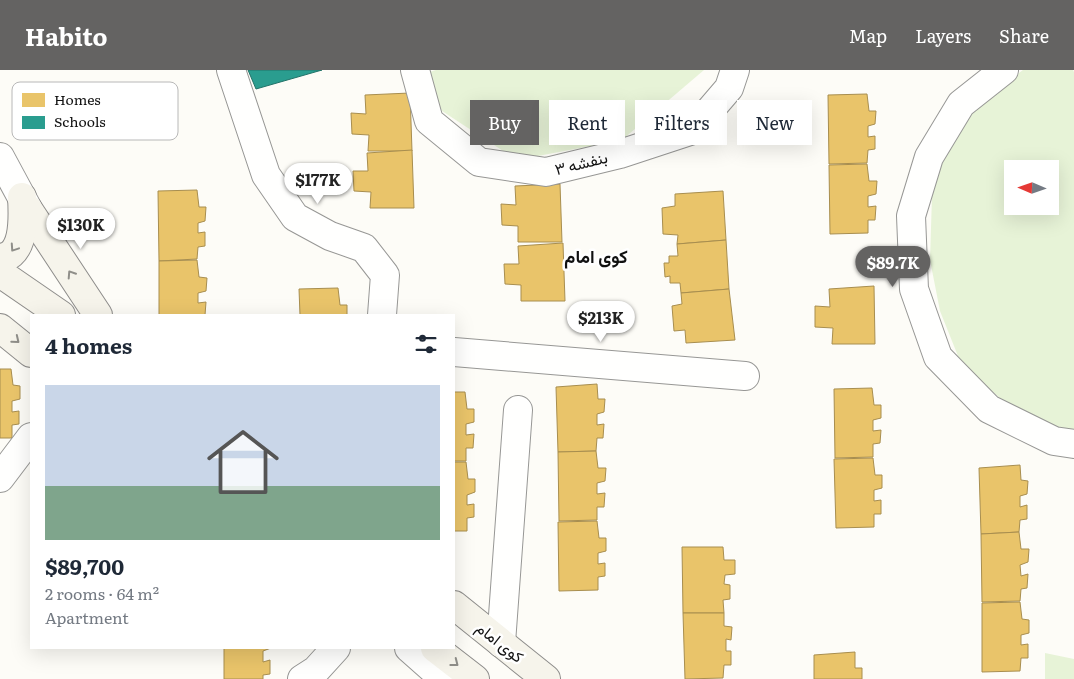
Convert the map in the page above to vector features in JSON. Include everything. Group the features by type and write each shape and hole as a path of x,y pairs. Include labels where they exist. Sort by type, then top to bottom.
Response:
{"street":[{"path":"231,70 266,175 295,216 330,236 364,248 385,275 382,314"},
{"name":"بنفشه ۳","path":"415,70 429,121 478,162 546,172 620,154 693,130 729,88 734,70"},
{"path":"1004,70 961,104 929,157 911,216 914,289 938,357 989,409 1054,441 1074,444"},
{"path":"0,157 25,203 97,314"},
{"path":"0,258 11,255 18,241 24,224 25,203"},
{"path":"0,273 60,314"},
{"path":"0,328 30,352"},
{"path":"455,352 745,376"},
{"path":"501,643 518,410"},
{"path":"0,478 30,438"},
{"name":"کوی امام","path":"455,606 546,679"},
{"path":"302,679 316,670 335,649"},
{"path":"410,649 444,679"},
{"path":"435,649 475,679"}],"green space":[{"path":"436,70 704,70 669,100 635,100 635,129 625,137 625,100 549,100 549,145 596,145 517,160 494,145 539,145 539,100 470,100 470,129 442,111 423,74"},
{"path":"1023,70 1073,70 1074,72 1074,430 1052,429 1000,398 962,366 940,311 930,260 932,196 950,130 989,95"},
{"path":"1045,653 1074,659 1074,679 1045,679"}],"building: Homes":[{"path":"410,93 412,151 368,151 369,135 352,134 351,113 366,114 365,95"},
{"path":"867,94 869,111 876,111 875,124 868,126 868,137 875,136 875,149 868,150 867,163 829,164 828,95"},
{"path":"412,150 414,208 370,208 371,192 354,191 353,171 368,171 367,153"},
{"path":"867,164 869,181 877,181 876,194 868,196 868,207 876,206 875,220 868,220 868,233 830,234 829,165"},
{"path":"560,184 562,242 518,242 518,226 502,225 501,204 516,205 515,186"},
{"path":"197,190 199,207 206,207 205,221 198,223 198,233 205,232 205,246 198,247 197,259 159,261 158,191"},
{"path":"723,191 726,240 677,244 678,235 663,234 662,208 675,206 675,194"},
{"path":"726,240 729,289 681,293 680,283 670,283 670,276 665,277 664,263 669,263 669,256 678,256 677,244"},
{"path":"563,243 565,301 521,301 521,285 505,284 504,264 519,264 518,246"},
{"path":"197,260 199,277 207,278 206,291 198,293 198,303 206,302 205,314 159,314 159,261"},
{"path":"874,286 875,344 832,344 833,328 815,327 815,306 830,307 829,289"},
{"path":"338,288 340,305 347,305 347,314 300,314 299,289"},
{"path":"729,289 735,340 686,343 685,330 674,331 672,306 682,304 681,293"},
{"path":"0,369 11,369 13,385 20,386 20,399 12,401 12,412 19,411 19,424 12,425 12,438 0,438"},
{"path":"597,384 598,399 605,399 604,412 597,414 597,425 604,424 603,438 597,438 596,451 558,452 556,387"},
{"path":"872,388 874,405 881,405 881,418 873,420 873,431 881,430 880,443 873,444 873,457 835,458 834,389"},
{"path":"455,392 465,392 467,409 474,409 474,422 466,424 466,435 474,434 473,448 466,448 466,461 455,461"},
{"path":"596,451 598,468 606,468 605,481 597,483 597,494 605,493 604,507 597,507 597,520 559,521 558,452"},
{"path":"873,458 875,475 882,475 882,488 874,490 874,501 881,500 881,514 874,514 874,527 836,528 834,459"},
{"path":"455,462 466,462 468,479 475,479 475,492 467,495 467,505 474,504 474,517 467,518 467,531 455,531"},
{"path":"1020,465 1021,480 1028,481 1027,494 1020,496 1020,507 1027,505 1027,519 1020,520 1019,532 981,534 979,468"},
{"path":"597,521 599,538 606,538 606,551 598,553 598,564 605,563 605,576 598,577 598,590 559,591 558,522"},
{"path":"1019,532 1021,549 1029,549 1028,562 1020,565 1021,576 1028,574 1027,588 1021,589 1020,601 982,602 981,534"},
{"path":"682,547 723,547 724,560 735,560 735,574 725,575 724,584 730,585 730,599 723,600 724,613 683,613"},
{"path":"1020,602 1022,619 1029,620 1029,633 1021,635 1021,645 1028,644 1028,658 1021,658 1020,671 982,672 982,603"},
{"path":"683,613 724,613 724,626 732,627 731,640 726,639 726,651 731,651 731,665 724,665 723,678 685,679"},
{"path":"224,649 268,649 263,651 263,662 270,660 270,674 263,675 263,679 224,679"},
{"path":"855,652 855,668 862,668 862,679 814,679 814,655"}],"building: Schools":[{"path":"248,70 322,70 256,89"}],"district":[{"name":"کوی امام","path":"596,257"}]}
